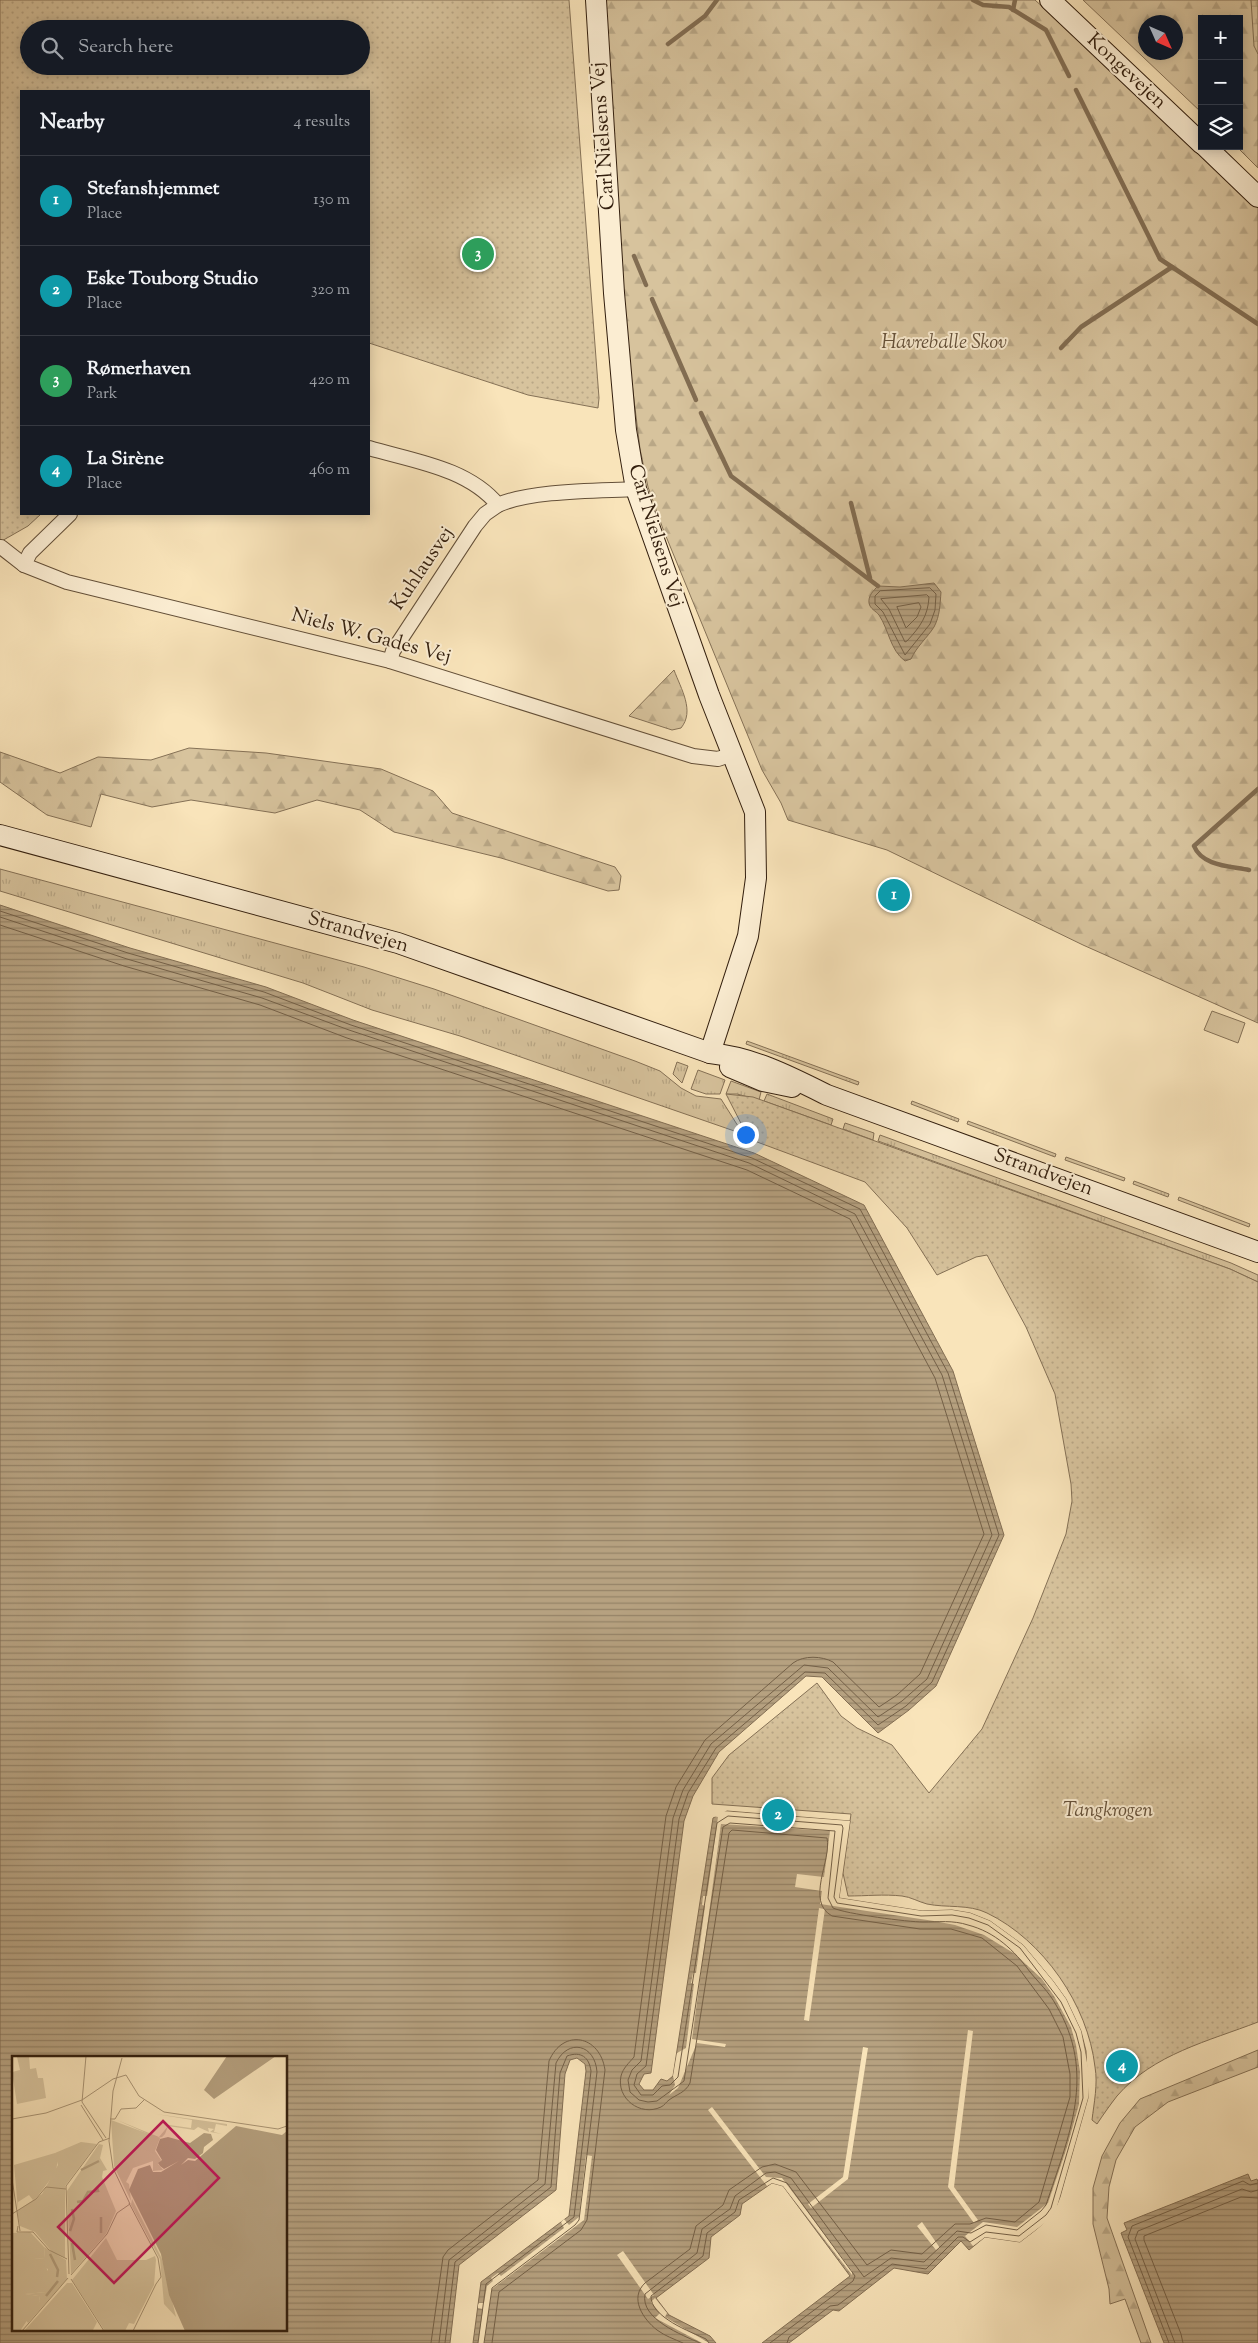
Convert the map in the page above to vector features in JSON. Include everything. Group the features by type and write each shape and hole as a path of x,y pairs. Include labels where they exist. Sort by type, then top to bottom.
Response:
{"street":[{"name":"Carl Nielsens Vej","path":"596,0 614,293 626,430 636,489 689,643 755,812 756,878 748,936 710,1053"},
{"name":"Kongevejen","path":"1050,0 1198,140"},
{"path":"1208,150 1258,197"},
{"path":"370,448 463,476 486,490 498,505 512,498 636,489"},
{"name":"Kuhlausvej","path":"390,661 393,651 475,526 485,514 498,505"},
{"path":"24,564 30,553 69,515"},
{"name":"Niels W. Gades Vej","path":"1,547 24,564 67,582 390,661 693,756 718,759 732,754"},
{"name":"Strandvejen","path":"0,835 398,943 710,1053 737,1056 782,1072 827,1094 1258,1252"}],"green space":[{"path":"0,0 569,0 599,398 598,408 528,395 370,343 370,90 20,90 20,515 40,515 28,526 0,542"},
{"name":"Havreballe Skov","path":"604,0 1035,0 1170,122 1258,206 1258,1023 1083,945 887,850 788,820 781,803 762,770 663,529 648,487 640,449 627,342"},
{"path":"1083,0 1258,0 1258,168 1240,150 1243,150 1243,15 1198,15 1198,109 1146,60 1183,60 1183,15 1138,15 1138,52"},
{"path":"1251,0 1258,0 1258,54 1254,46"},
{"path":"674,670 687,707 685,721 681,728 672,730 629,716"},
{"path":"189,748 266,753 381,769 433,791 452,813 615,867 621,876 619,890 608,891 501,858 394,832 360,810 317,800 275,813 191,800 152,807 101,794 91,827 47,815 0,782 0,752 60,773 98,757 151,760"},
{"path":"0,869 364,967 434,989 660,1071 681,1088 696,1096 721,1099 743,1134 460,1036 372,1010 303,983 0,891"},
{"path":"1212,1011 1245,1023 1238,1043 1204,1030"},
{"path":"747,1041 859,1082 858,1085 746,1044"},
{"path":"677,1062 688,1066 682,1083 673,1074"},
{"path":"698,1070 725,1080 720,1094 706,1094 691,1089"},
{"path":"731,1081 761,1092 759,1100 737,1094 726,1094"},
{"name":"Tangkrogen","path":"726,1094 753,1097 1230,1269 1258,1282 1258,2022 1183,2050 1147,2069 1117,2096 1097,2124 1092,2120 1096,2073 1091,2044 1083,2021 1073,1998 1059,1977 1044,1957 1027,1940 987,1913 973,1908 927,1904 902,1896 848,1896 843,1873 851,1814 712,1804 712,1778 729,1755 817,1683 841,1716 857,1728 892,1745 929,1793 982,1729 1033,1618 1066,1534 1072,1501 1071,1484 1055,1394 1026,1327 987,1255 976,1257 937,1275 907,1228 865,1182 749,1139"},
{"path":"767,1094 833,1119 831,1125 764,1101"},
{"path":"912,1101 959,1119 958,1122 911,1104"},
{"path":"968,1121 1056,1154 1055,1157 967,1124"},
{"path":"845,1123 874,1133 873,1140 843,1129"},
{"path":"880,1135 1231,1263 1258,1275 1258,1282 1230,1269 878,1141"},
{"path":"1066,1157 1125,1178 1124,1181 1065,1160"},
{"path":"1134,1181 1169,1194 1168,1197 1133,1184"},
{"path":"1179,1197 1250,1224 1249,1227 1178,1200"},
{"path":"1258,2050 1258,2067 1168,2102 1135,2127 1116,2160 1109,2187 1107,2218 1151,2343 1141,2343 1125,2299 1110,2304 1109,2289 1093,2224 1093,2188 1102,2156 1120,2123 1140,2099"}],"water":[{"path":"934,583 941,592 936,623 911,659 905,661 893,646 879,615 870,605 870,596 878,586 900,587"},
{"path":"0,905 130,948 266,987 353,1020 754,1153 864,1205 953,1371 1004,1535 936,1686 909,1710 878,1733 822,1677 806,1676 719,1752 693,1796 684,1821 651,2073 644,2074 639,2084 644,2090 653,2090 661,2079 667,2081 673,2076 713,1818 727,1811 850,1821 839,1898 922,1911 952,1910 970,1913 990,1921 1023,1945 1066,1999 1081,2031 1086,2051 1088,2098 1057,2205 1039,2227 1020,2242 985,2237 969,2250 961,2241 928,2274 894,2268 839,2311 833,2310 789,2343 762,2343 850,2276 783,2186 772,2183 742,2204 740,2215 711,2237 709,2258 656,2298 669,2315 710,2336 716,2343 473,2343 481,2282 569,2216 586,2071 585,2064 577,2058 570,2060 565,2074 556,2190 459,2265 450,2343 0,2343"},
{"path":"1248,2174 1251,2181 1257,2179 1258,2182 1258,2343 1164,2343 1121,2233 1127,2230 1124,2223"}],"pier":[{"path":"721,1811 850,1821 839,1898 922,1911 952,1910 970,1913 990,1921 1023,1945 1066,1999 1081,2031 1089,2073 1088,2098 1056,2210 1050,2219 1020,2242 985,2237 973,2246 965,2236 983,2222 1017,2227 1048,2203 1079,2104 1080,2072 1071,2027 1042,1979 1015,1954 984,1935 955,1925 934,1921 820,1904 822,1891 795,1887 797,1874 824,1877 830,1831 721,1824 692,2039 726,2044 725,2047 697,2043 678,2088 669,2095 675,2085 673,2076 677,2053 686,2048 694,1984 691,1983 693,1973 696,1973 705,1906 702,1905 703,1896 707,1896 718,1817 711,1816"},
{"path":"819,1908 825,1909 809,2021 804,2020"},
{"path":"968,2030 973,2031 954,2187 978,2220 974,2223 948,2187"},
{"path":"863,2047 868,2048 848,2179 811,2208 808,2204 843,2177"},
{"path":"712,2107 766,2177 782,2178 852,2271 852,2275 783,2186 772,2183 767,2186 708,2110"},
{"path":"586,2155 592,2156 584,2220 492,2289 484,2343 478,2343 483,2309 478,2308 478,2305 479,2303 484,2303 487,2286 493,2281 491,2278 498,2273 501,2276 564,2228 561,2222 564,2219 569,2225 579,2217"},
{"path":"922,2222 940,2248 936,2250 917,2226"},
{"path":"623,2251 654,2295 648,2299 617,2255"},
{"path":"655,2298 667,2313 665,2317 709,2343 702,2343 655,2318 660,2313 651,2302"}],"waterway":[{"path":"668,44 705,16 717,0"},
{"path":"973,0 983,5 1009,7 1046,30 1069,76"},
{"path":"1013,10 1015,0"},
{"path":"1076,90 1160,259 1258,324"},
{"path":"634,256 646,285"},
{"path":"1061,348 1081,327 1172,267"},
{"path":"652,299 696,400"},
{"path":"701,413 731,476 878,586"},
{"path":"851,503 870,578"},
{"path":"1249,870 1217,864 1203,858 1194,846 1258,789"}],"place":[{"name":"Rømerhaven","path":"478,254"},
{"name":"Stefanshjemmet","path":"894,895"},
{"name":"Eske Touborg Studio","path":"778,1815"},
{"name":"La Sirène","path":"1122,2066"}]}
